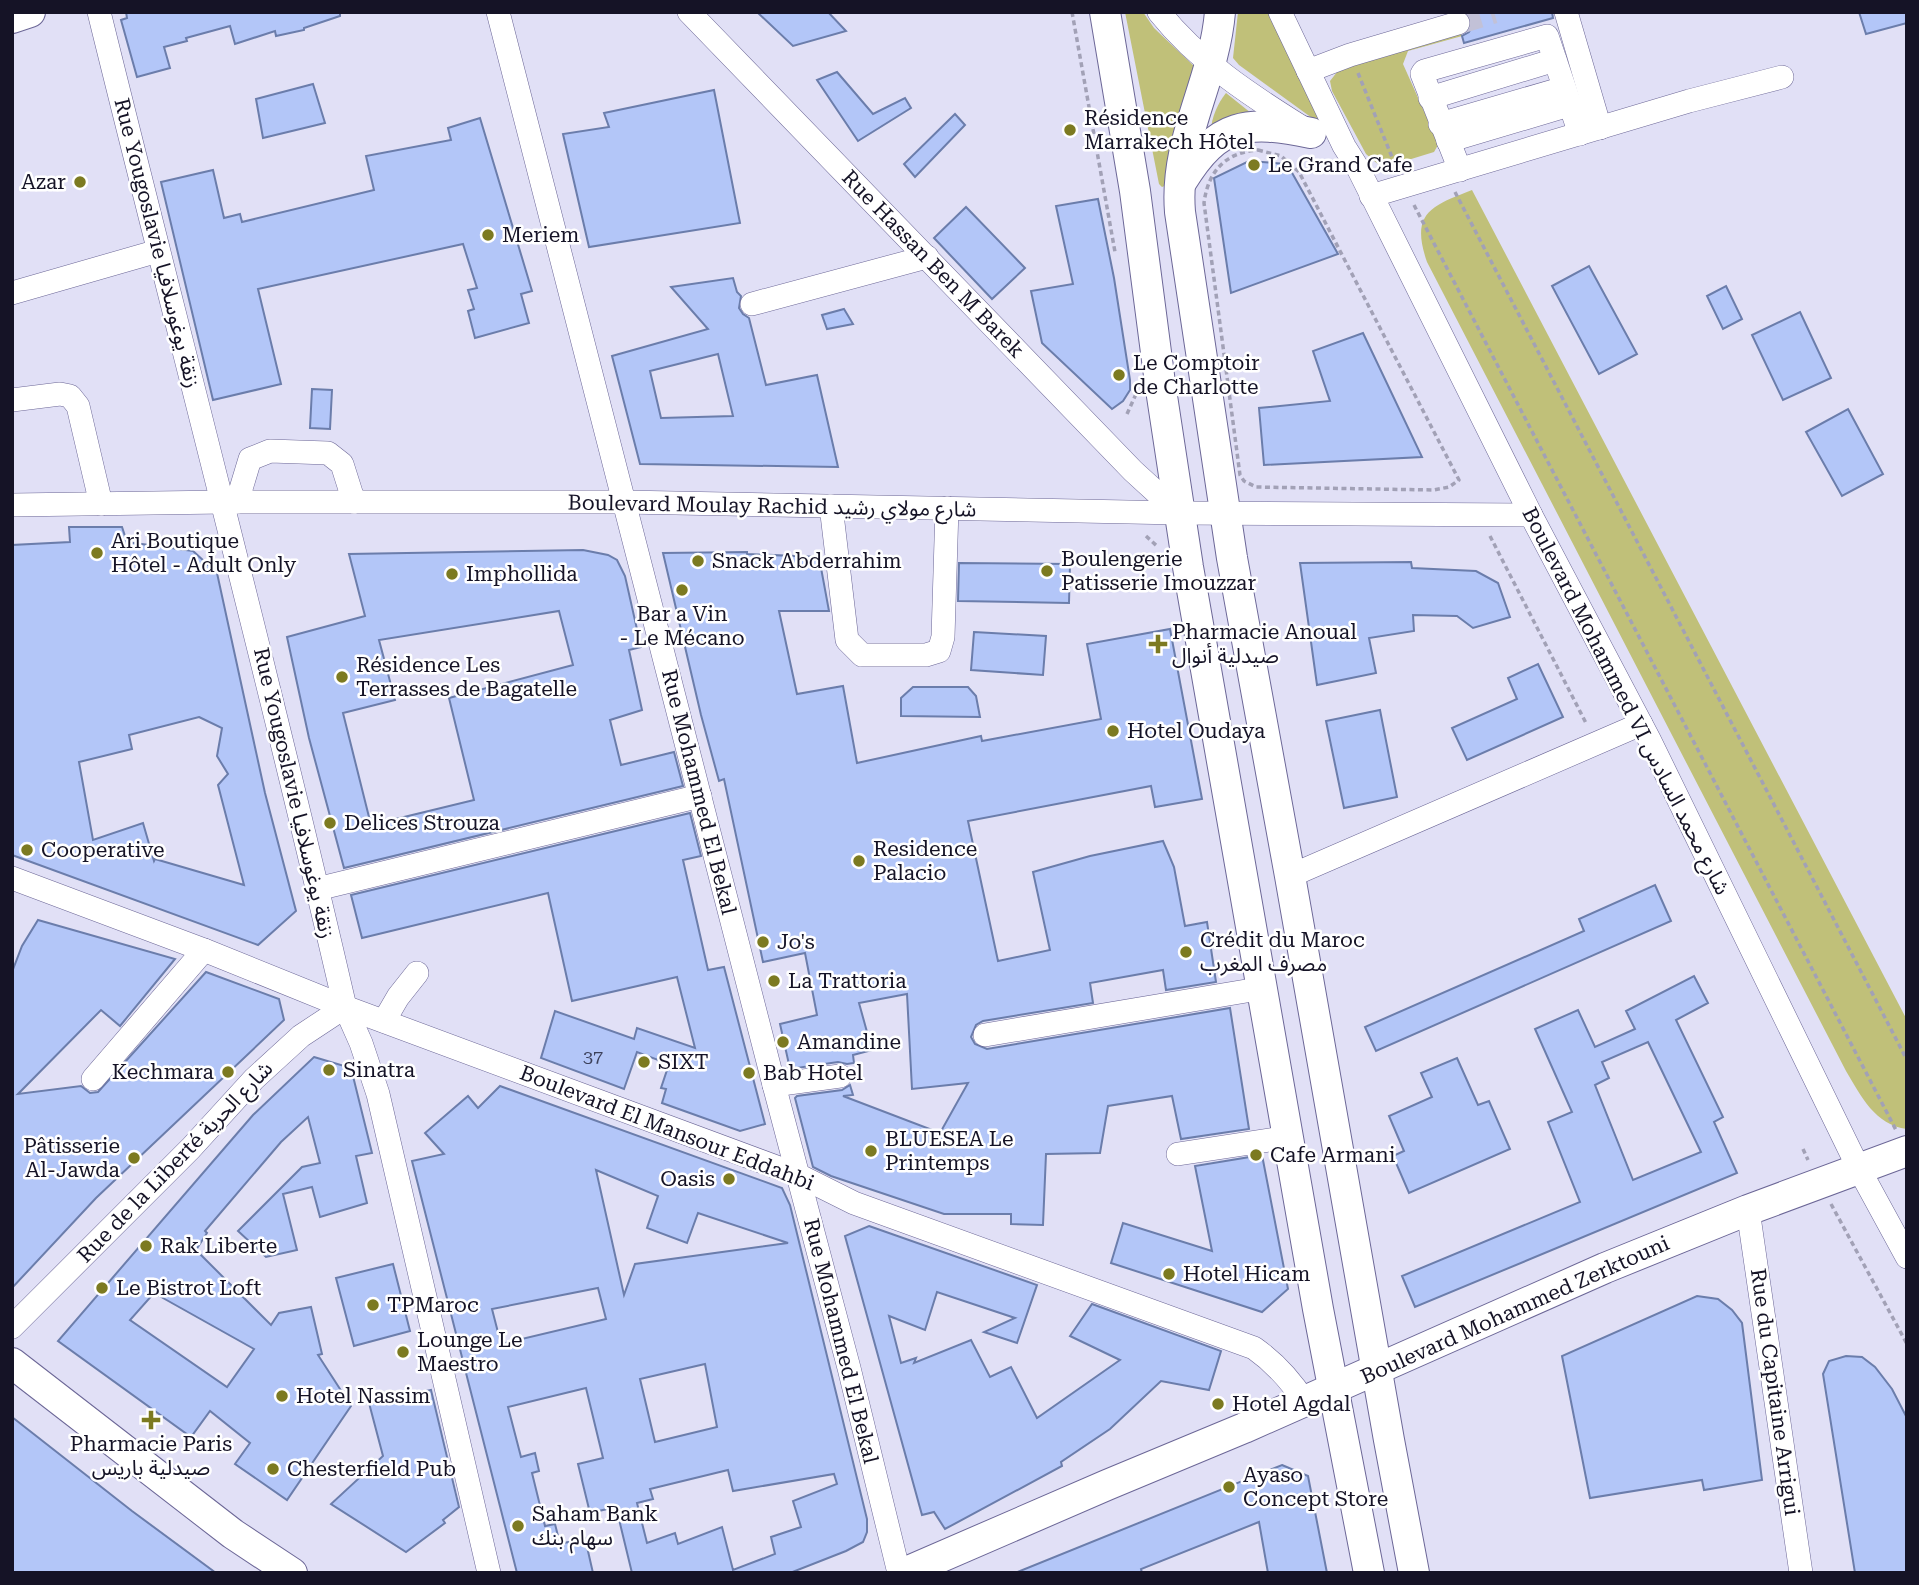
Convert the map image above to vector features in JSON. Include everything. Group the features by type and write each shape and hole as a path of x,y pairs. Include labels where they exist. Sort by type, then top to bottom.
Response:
{"main road":[{"path":"12,18 30,12"},
{"path":"1105,12 1135,191 1179,513 1369,1573"},
{"path":"1220,12 1210,64 1183,149 1178,188 1224,512 1414,1573"},
{"path":"1178,188 1203,151 1241,127 1263,125 1311,133"},
{"name":"Boulevard Mohammed Zerktouni","path":"904,1573 1377,1371 1605,1268 1748,1210 1859,1169 1904,1145"},
{"path":"12,1363 233,1534 292,1573"}],"street":[{"name":"Rue Yougoslavie زنقة يوغوسلافيا","path":"99,12 158,251 230,502 345,1007 361,1043 378,1094 489,1573"},
{"name":"Rue Mohammed El Bekal","path":"498,12 849,1368 899,1573"},
{"name":"Rue Hassan Ben M Barek","path":"689,12 1133,471 1179,513"},
{"path":"1159,12 1210,64 1244,91 1311,133 1344,146"},
{"name":"Boulevard Mohammed VI شارع محمد السادس","path":"1280,12 1344,146 1531,515 1641,724 1859,1169 1907,1257"},
{"path":"1566,12 1590,131"},
{"path":"1308,71 1350,55 1458,23"},
{"path":"1454,172 1422,74 1424,71 1549,37 1560,75 1590,131"},
{"path":"1436,112 1560,75"},
{"path":"1436,112 1560,75"},
{"path":"1371,196 1735,88 1782,77"},
{"path":"12,293 158,251"},
{"path":"752,304 927,257"},
{"path":"12,400 60,394 70,396 78,406 101,504"},
{"path":"230,502 250,459 270,452 328,453 342,464 354,502"},
{"name":"Boulevard Moulay Rachid شارع مولاي رشيد","path":"12,505 625,502 1179,513 1531,515"},
{"path":"831,506 847,640 862,655 926,655 939,651 943,637 947,508"},
{"path":"1290,876 1641,724"},
{"path":"317,889 700,796"},
{"name":"Boulevard El Mansour Eddahbi","path":"12,878 204,950 345,1007 798,1175 854,1203 1254,1348 1289,1378 1304,1401"},
{"path":"93,1079 204,950"},
{"path":"384,1021 398,997 418,973"},
{"path":"985,1035 1264,988"},
{"name":"Rue de la Liberté شارع الحرية","path":"12,1327 191,1148 254,1079 301,1036 345,1007"},
{"path":"774,1085 841,1076"},
{"path":"1178,1154 1289,1137"},
{"name":"Rue du Capitaine Arrigui","path":"1748,1210 1801,1573"}],"path":[{"path":"1072,12 1116,254"},
{"path":"1350,55 1404,187 1904,1145"},
{"path":"1246,150 1270,151 1281,156 1299,172 1459,480 1449,487 1434,490 1256,487 1244,481 1240,475 1209,242 1206,191 1216,169 1235,154 1246,150"},
{"path":"1454,172 1456,196 1907,1060"},
{"path":"1127,414 1138,386"},
{"path":"1486,528 1597,745"},
{"path":"1803,1149 1907,1344"}],"shaded area":[{"path":"1125,12 1143,12 1154,28 1197,69 1167,185 1162,187 1159,184"},
{"path":"1238,12 1269,12 1323,119 1318,121 1312,118 1233,58"},
{"path":"1460,29 1462,36 1408,51 1403,64 1436,138 1438,145 1434,152 1395,164 1379,165 1366,154 1332,91 1330,81 1341,67"},
{"path":"1226,93 1251,113 1211,131 1212,121"},
{"path":"1472,190 1907,1020 1907,1129 1886,1122 1870,1108 1846,1071 1427,262 1421,232 1428,214 1445,201"}],"building":[{"path":"126,12 340,12 340,16 304,30 276,36 275,31 235,44 230,26 186,38 187,41 164,47 170,68 137,77 121,20 127,18"},
{"path":"757,12 828,12 846,31 793,46"},
{"path":"1467,12 1552,12 1553,18 1464,43 1462,36 1469,32 1472,26"},
{"path":"1859,12 1907,12 1907,23 1866,34"},
{"path":"837,72 873,114 905,98 911,108 858,141 817,80"},
{"path":"313,84 325,123 263,138 256,99"},
{"path":"714,90 740,223 589,247 563,134 609,127 604,113"},
{"path":"955,114 965,125 915,177 904,164"},
{"path":"480,118 532,291 521,294 529,323 475,338 468,311 474,309 468,290 477,288 463,244 258,289 281,384 213,400 161,182 213,170 224,218 240,214 242,222 374,190 366,156 451,140 448,128"},
{"path":"1249,161 1287,164 1338,254 1231,293 1214,178"},
{"path":"1098,199 1130,380 1130,390 1123,401 1112,409 1042,343 1031,291 1073,284 1056,206"},
{"path":"966,207 1025,268 992,299 934,238"},
{"path":"1589,266 1637,354 1599,374 1552,286"},
{"path":"733,278 741,296 739,308 749,318 766,385 817,375 838,467 640,464 612,356 708,329 671,287","holes":["718,354 733,416 661,418 650,371"]},
{"path":"1726,286 1742,319 1723,329 1707,296"},
{"path":"844,309 853,324 827,329 822,315"},
{"path":"1800,312 1831,378 1783,400 1752,335"},
{"path":"1363,333 1422,457 1264,465 1259,408 1330,401 1313,351"},
{"path":"312,389 332,390 330,429 310,428"},
{"path":"1848,409 1883,474 1842,496 1806,432"},
{"path":"69,527 122,527 127,542 193,551 217,573 265,793 296,911 258,945 12,855 12,545 70,542","holes":["199,717 222,728 217,756 228,774 218,785 244,885 155,859 154,861 143,823 93,840 79,762 132,749 129,735"]},
{"path":"583,550 608,555 617,560 625,576 641,647 629,650 642,710 610,720 621,765 674,752 683,786 344,868 309,738 287,637 365,616 349,554","holes":["559,611 573,665 449,698 474,800 371,825 343,713 395,700 379,640"]},
{"path":"747,552 819,557 829,611 779,611 797,694 843,686 857,763 981,736 982,741 1101,719 1087,644 1170,629 1202,799 1155,807 1151,786 968,821 998,961 1050,950 1033,872 1090,856 1163,841 1174,867 1185,926 1207,922 1216,982 1166,990 1163,970 1090,983 1093,1003 983,1021 976,1025 971,1037 975,1044 987,1049 1230,1008 1249,1129 1181,1139 1172,1096 1108,1106 1100,1153 1046,1154 1043,1225 1011,1224 1011,1214 944,1214 831,1176 813,1167 795,1098 797,1096 842,1090 850,1085 853,1095 843,1096 940,1133 968,1083 912,1089 907,994 859,1003 872,1050 853,1055 854,1063 838,1062 790,1069 780,1024 817,1015 805,953 763,962 724,779 719,781 701,715 663,553"},
{"path":"1411,562 1412,568 1476,571 1498,583 1510,617 1473,628 1457,616 1413,615 1414,631 1369,638 1376,673 1317,685 1300,563"},
{"path":"959,563 1070,564 1069,603 958,601"},
{"path":"974,632 1046,636 1043,675 971,670"},
{"path":"1538,664 1563,717 1467,760 1452,728 1517,699 1508,678"},
{"path":"913,687 968,687 976,696 980,717 901,716 901,698"},
{"path":"1380,710 1397,797 1344,808 1326,721"},
{"path":"690,813 701,856 683,860 708,970 724,967 765,1124 740,1131 662,1103 666,1089 661,1088 669,1064 637,1052 624,1089 541,1058 555,1011 634,1039 637,1028 695,1048 677,977 572,1001 548,893 362,938 351,895"},
{"path":"1655,885 1671,921 1376,1051 1365,1027 1584,931 1579,919"},
{"path":"38,920 175,959 120,1026 101,1010 18,1094 81,1086 90,1093 98,1092 206,972 279,999 284,1020 96,1198 12,1288 12,972 22,946"},
{"path":"1694,976 1708,1003 1676,1020 1723,1117 1714,1122 1737,1173 1415,1307 1402,1276 1580,1202 1548,1122 1572,1112 1535,1029 1578,1010 1595,1047 1635,1029 1626,1011","holes":["1648,1042 1701,1152 1633,1180 1595,1085 1609,1078 1602,1062"]},
{"path":"314,1057 351,1068 372,1153 356,1156 367,1203 320,1217 312,1187 283,1194 297,1250 266,1257 238,1231 302,1167 320,1163 308,1117 281,1142 205,1231 207,1233 196,1250 271,1325 279,1313 311,1307 322,1354 318,1355 351,1406 287,1500 235,1464 250,1443 210,1411 191,1437 58,1341 253,1115","holes":["154,1293 254,1349 227,1387 130,1320"]},
{"path":"1457,1058 1478,1105 1489,1101 1510,1149 1409,1193 1393,1156 1404,1151 1389,1116 1432,1097 1421,1073"},
{"path":"500,1086 782,1188 790,1205 867,1519 867,1532 863,1542 790,1573 632,1573 616,1507 590,1513 578,1464 603,1458 586,1388 508,1407 521,1457 535,1453 539,1471 532,1473 545,1526 555,1524 560,1544 585,1538 593,1573 517,1573 412,1161 444,1154 425,1133 468,1096 478,1108","holes":["596,1170 658,1196 647,1228 687,1243 698,1213 788,1243 635,1264 624,1295","598,1288 606,1319 501,1344 492,1309","705,1364 717,1427 655,1442 640,1379","728,1470 733,1491 834,1474 837,1484 793,1501 801,1527 771,1537 775,1554 733,1570 722,1527 678,1544 675,1533 647,1543 637,1503 653,1499 650,1489"]},
{"path":"1262,1155 1288,1289 1262,1312 1111,1263 1123,1223 1212,1251 1195,1166"},
{"path":"869,1226 1037,1285 1017,1343 984,1332 1015,1318 937,1292 925,1330 889,1316 901,1363 916,1358 914,1363 971,1340 990,1377 1011,1367 1037,1418 1120,1360 1070,1336 1092,1304 1221,1351 1209,1390 1161,1381 1110,1429 1061,1462 1062,1466 945,1529 934,1512 922,1515 845,1236"},
{"name":"TPMaroc","path":"393,1264 410,1331 354,1346 336,1278"},
{"path":"1697,1296 1718,1299 1732,1310 1742,1323 1762,1480 1704,1490 1702,1480 1590,1498 1562,1356"},
{"path":"1846,1356 1862,1357 1875,1367 1892,1389 1907,1418 1907,1573 1855,1573 1823,1374 1829,1361"},
{"path":"431,1390 459,1507 443,1520 445,1523 406,1552 331,1504 383,1456 369,1403"},
{"path":"12,1417 132,1511 216,1573 12,1573"},
{"path":"1282,1465 1308,1476 1327,1573 1268,1573 1259,1522 1141,1569 1142,1573 1015,1573"}],"tunnel":[{"path":"1458,23 1494,12"}],"place":[{"name":"Résidence Marrakech Hôtel","path":"1070,130"},
{"name":"Le Grand Cafe","path":"1254,165"},
{"name":"Azar","path":"80,182"},
{"name":"Meriem","path":"488,235"},
{"name":"Le Comptoir de Charlotte","path":"1119,375"},
{"name":"Ari Boutique Hôtel - Adult Only","path":"97,553"},
{"name":"Snack Abderrahim","path":"698,561"},
{"name":"Boulengerie Patisserie Imouzzar","path":"1047,571"},
{"name":"Imphollida","path":"452,574"},
{"name":"Bar a Vin - Le Mécano","path":"682,590"},
{"name":"Pharmacie Anoual صيدلية أنوال","path":"1158,644"},
{"name":"Résidence Les Terrasses de Bagatelle","path":"342,677"},
{"name":"Hotel Oudaya","path":"1113,731"},
{"name":"Delices Strouza","path":"330,823"},
{"name":"Cooperative","path":"27,850"},
{"name":"Residence Palacio","path":"859,861"},
{"name":"Jo's","path":"763,942"},
{"name":"Crédit du Maroc مصرف المغرب","path":"1186,952"},
{"name":"La Trattoria","path":"774,981"},
{"name":"Amandine","path":"783,1042"},
{"name":"SIXT","path":"644,1062"},
{"name":"Sinatra","path":"329,1070"},
{"name":"Kechmara","path":"228,1072"},
{"name":"Bab Hotel","path":"749,1073"},
{"name":"BLUESEA Le Printemps","path":"871,1151"},
{"name":"Cafe Armani","path":"1256,1155"},
{"name":"Pâtisserie Al-Jawda","path":"134,1158"},
{"name":"Oasis","path":"729,1179"},
{"name":"Rak Liberte","path":"146,1246"},
{"name":"Hotel Hicam","path":"1169,1274"},
{"name":"Le Bistrot Loft","path":"102,1288"},
{"name":"TPMaroc","path":"373,1305"},
{"name":"Lounge Le Maestro","path":"403,1352"},
{"name":"Hotel Nassim","path":"282,1396"},
{"name":"Hotel Agdal","path":"1218,1404"},
{"name":"Pharmacie Paris صيدلية باريس","path":"151,1420"},
{"name":"Chesterfield Pub","path":"273,1469"},
{"name":"Ayaso Concept Store","path":"1229,1487"},
{"name":"Saham Bank سهام بنك","path":"518,1526"}]}
